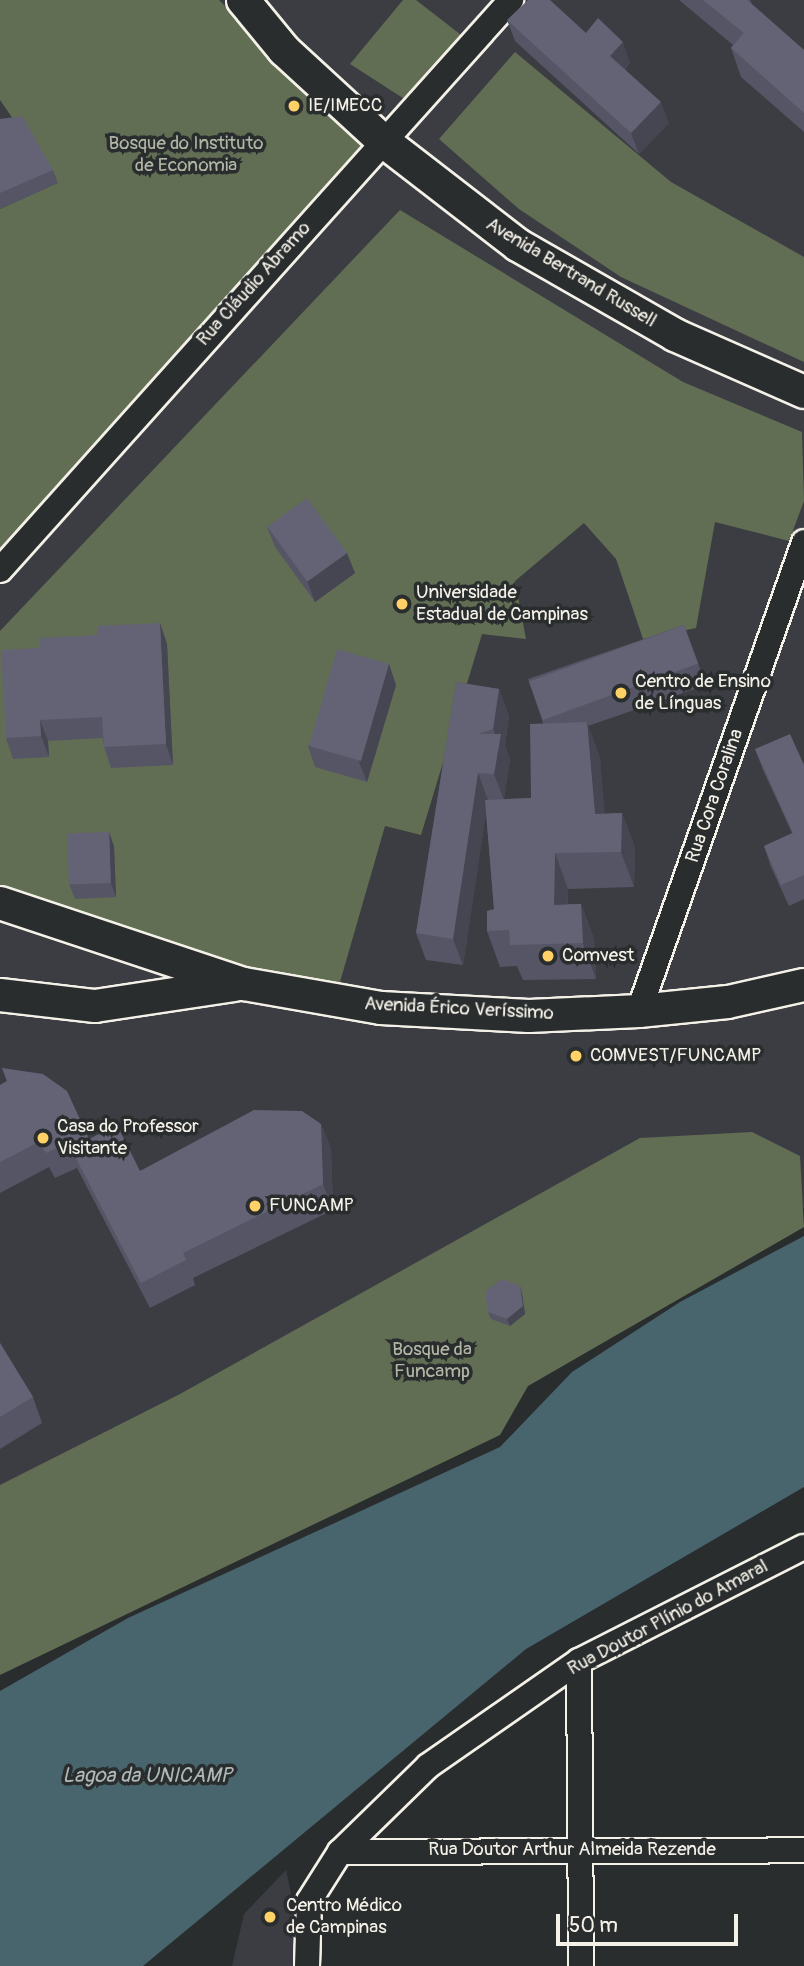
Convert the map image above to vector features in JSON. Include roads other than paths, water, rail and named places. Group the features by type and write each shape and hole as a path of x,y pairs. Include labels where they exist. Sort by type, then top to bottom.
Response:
{"street":[{"name":"Avenida Bertrand Russell","path":"243,0 284,50 382,140 518,245 674,335 804,391"},
{"name":"Rua Cláudio Abramo","path":"0,570 382,140 511,0"},
{"name":"Rua Cora Coralina","path":"639,1011 804,542"},
{"name":"Avenida Érico Veríssimo","path":"0,903 244,984 381,1008 529,1016 639,1011 728,1002 804,985"},
{"path":"0,995 95,1006 244,984"},
{"name":"Rua Doutor Plínio do Amaral","path":"307,1966 309,1902 341,1852 428,1766 579,1661 804,1548"},
{"path":"579,1661 582,1966"},
{"name":"Rua Doutor Arthur Almeida Rezende","path":"341,1852 804,1850"}],"water":[{"name":"Lagoa da UNICAMP","path":"804,1236 804,1487 526,1649 143,1966 0,1966 0,1691 128,1618 500,1447 572,1372 680,1302"}],"place":[{"name":"IE/IMECC","path":"294,106"},
{"name":"Universidade Estadual de Campinas","path":"402,604"},
{"name":"Centro de Ensino de Línguas","path":"621,693"},
{"name":"Comvest","path":"548,956"},
{"name":"COMVEST/FUNCAMP","path":"576,1056"},
{"name":"Casa do Professor Visitante","path":"43,1138"},
{"name":"FUNCAMP","path":"255,1206"},
{"name":"Centro Médico de Campinas","path":"270,1917"}],"park label":[{"name":"Bosque do Instituto de Economia","path":"186,155"},
{"name":"Bosque da Funcamp","path":"432,1361"}]}
